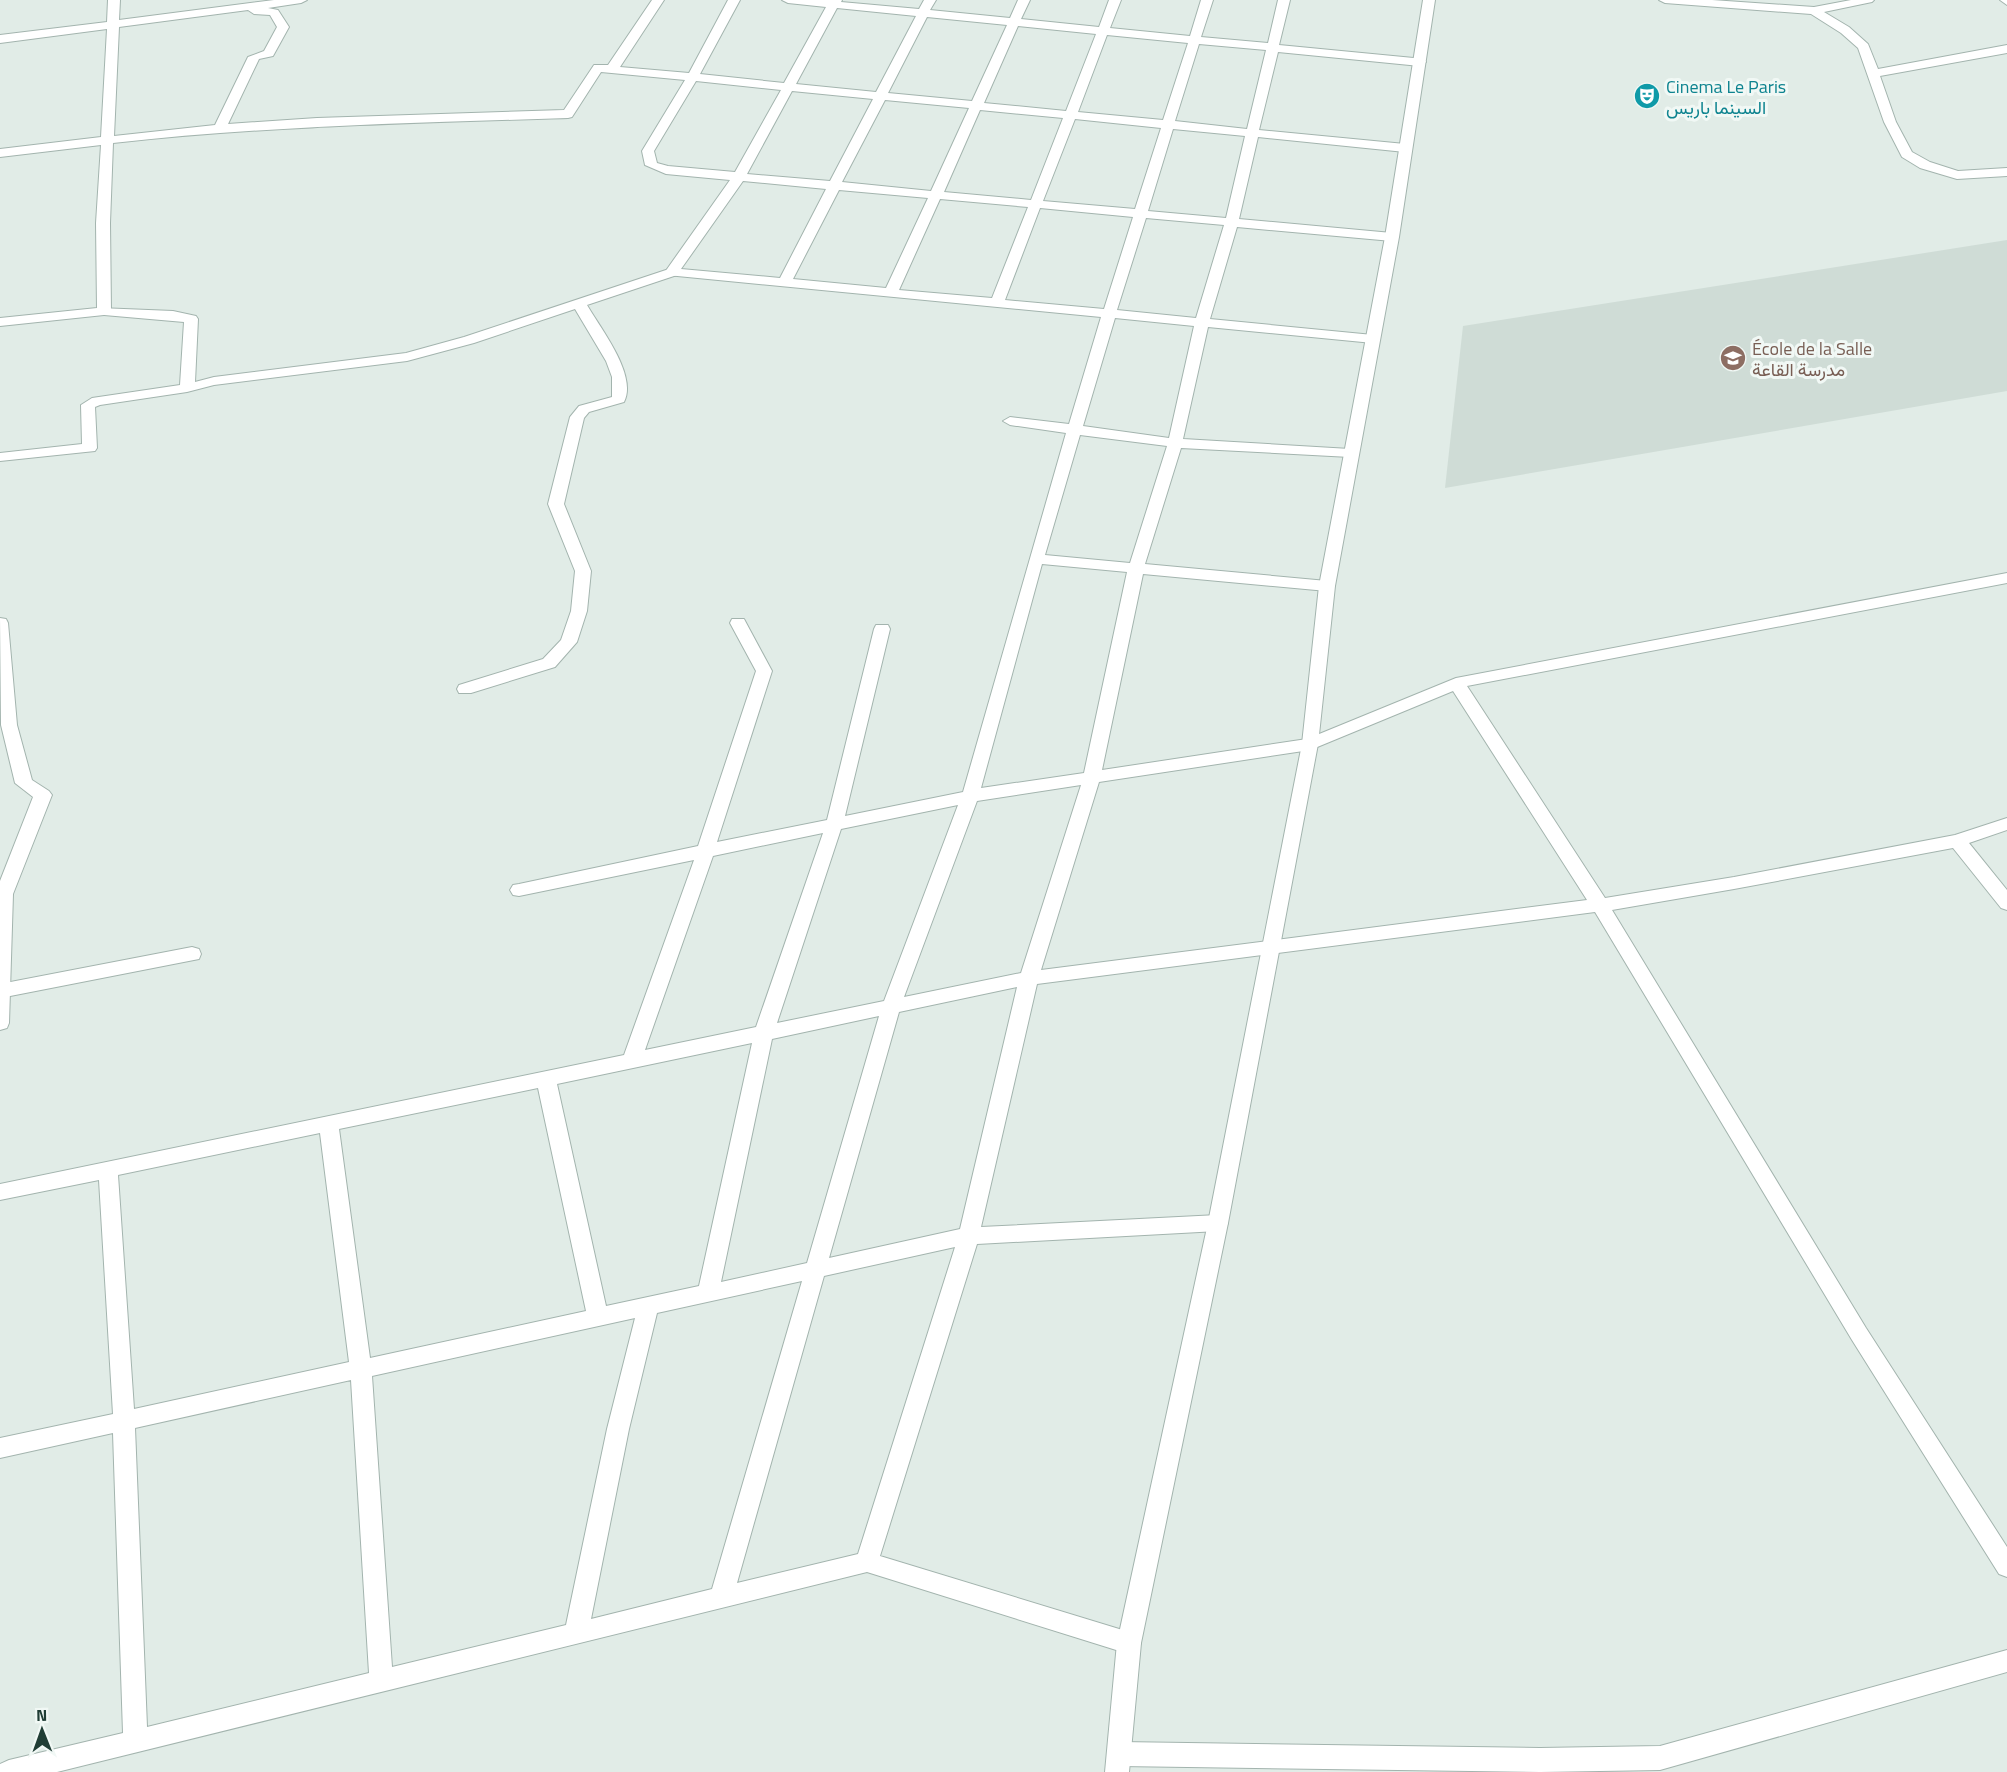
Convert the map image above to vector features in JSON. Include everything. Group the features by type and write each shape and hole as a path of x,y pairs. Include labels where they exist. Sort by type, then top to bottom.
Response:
{"street":[{"path":"104,311 103,223 114,0"},
{"path":"0,39 113,26 241,4 299,0"},
{"path":"612,69 658,0"},
{"path":"734,0 693,77 648,151 651,165 666,170 1392,237"},
{"path":"788,0 835,2 1014,23 1420,62"},
{"path":"784,283 930,0"},
{"path":"891,293 1024,0"},
{"path":"997,303 1115,0"},
{"path":"720,1598 817,1270 891,1007 970,796 1036,559 1109,314 1207,0"},
{"path":"867,1562 969,1236 1029,978 1092,776 1136,568 1175,443 1202,323 1231,223 1284,0"},
{"path":"1429,0 1392,237 1327,586 1310,744 1218,1223 1129,1643 1118,1763 1660,1758 2007,1661"},
{"path":"1665,0 1783,5 1814,12 1845,30 1864,47 1875,73 1890,122 1906,154 1925,165 1957,175 2007,172"},
{"path":"1814,12 1868,0"},
{"path":"672,272 739,177 786,87 835,2"},
{"path":"219,130 254,57 269,53 283,27 274,12 241,4"},
{"path":"1875,73 2007,49"},
{"path":"0,153 186,131 317,122 568,114 598,68 1405,148"},
{"path":"0,457 90,448 87,405 97,401 187,388 214,381 407,357 469,340 672,272 1373,339"},
{"path":"465,689 549,663 568,642 579,611 584,571 556,504 577,417 584,409 619,399 620,377 614,361 579,304"},
{"path":"0,322 104,311 173,315 191,319 187,388"},
{"path":"1010,420 1175,443 1350,453"},
{"path":"1036,559 1327,586"},
{"path":"519,890 970,796 1310,744 1456,683 2007,578"},
{"path":"0,623 4,726 24,783 43,795 4,894 0,1023"},
{"path":"632,1060 706,850 764,671 738,623"},
{"path":"708,1293 764,1033 834,825 882,629"},
{"path":"1456,683 1600,904 1859,1334 2007,1567"},
{"path":"0,1191 1029,978 1600,904 1734,883 1957,842 2007,824"},
{"path":"1957,842 2007,903"},
{"path":"0,991 192,954"},
{"path":"546,1078 598,1317"},
{"path":"328,1123 361,1369 381,1680"},
{"path":"108,1169 124,1421 135,1741"},
{"path":"0,1448 969,1236 1218,1223"},
{"path":"576,1634 618,1429 648,1306"},
{"path":"9,1772 53,1767 135,1741 867,1562 1129,1643"}],"shaded area":[{"name":"École de la Salle مدرسة القاعة","path":"2007,240 2007,391 1445,488 1463,326"}],"place":[{"name":"Cinema Le Paris السينما باريس","path":"1647,96"},
{"name":"École de la Salle مدرسة القاعة","path":"1733,358"}]}
